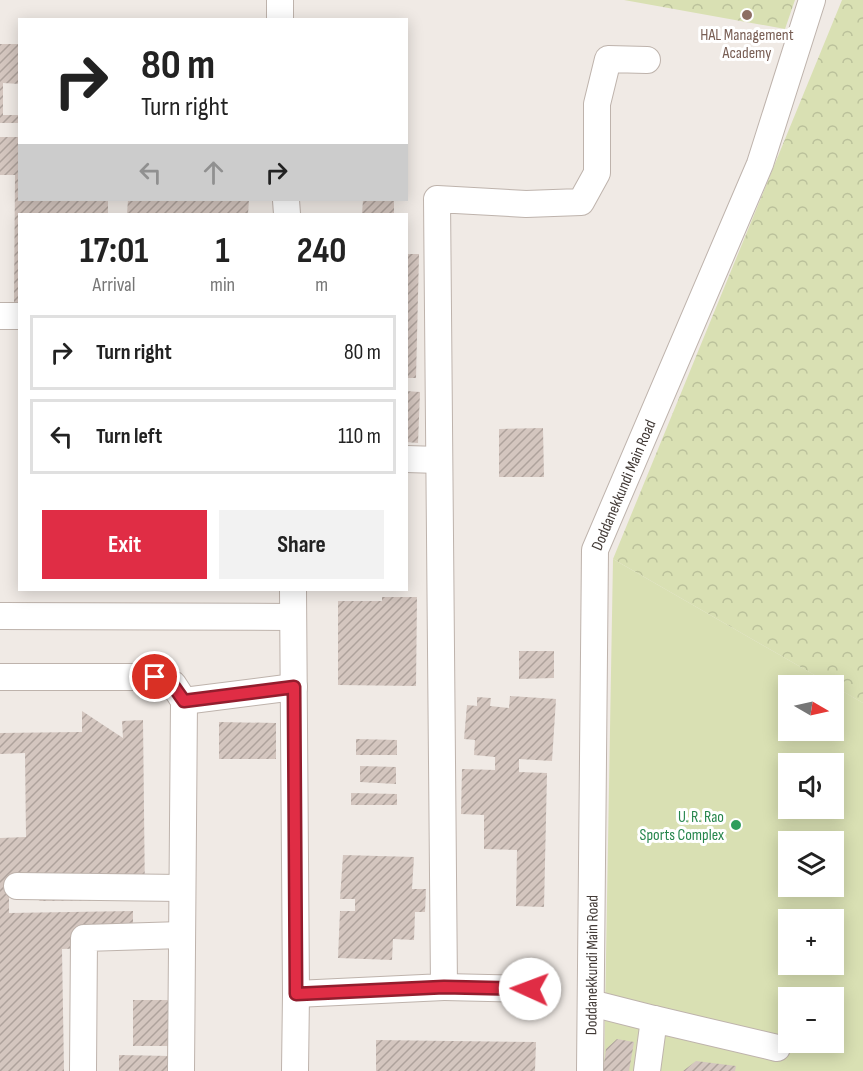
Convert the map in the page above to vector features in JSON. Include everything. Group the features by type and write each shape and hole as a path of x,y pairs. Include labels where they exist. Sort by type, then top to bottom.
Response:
{"street":[{"path":"280,0 280,18"},
{"name":"Doddanekkundi Main Road","path":"590,1071 595,550 760,164 812,0"},
{"path":"444,987 437,199 526,204 581,202 597,173 597,104 608,59 646,60"},
{"path":"0,316 18,316"},
{"path":"408,459 440,460"},
{"path":"293,591 295,1071"},
{"path":"0,616 293,617"},
{"path":"0,678 155,677 172,684 184,701 181,1071"},
{"path":"184,701 294,687"},
{"path":"17,886 182,888"},
{"path":"83,1071 84,938 182,935"},
{"path":"296,994 444,987 530,989"},
{"path":"591,1003 777,1048"},
{"path":"647,1071 654,1019"}],"green space":[{"name":"HAL Management Academy","path":"624,0 795,0 785,29"},
{"path":"842,0 863,0 863,703 844,692 844,675 814,675 613,559"},
{"name":"U. R. Rao Sports Complex","path":"613,559 815,675 778,675 778,741 844,741 844,692 863,703 863,1071 604,1071"}],"building":[{"path":"0,44 18,44 18,84 3,83 3,115 18,115 18,123 0,123"},
{"path":"0,137 18,137 18,201 108,201 108,213 18,213 18,304 14,304 15,175 0,175"},
{"path":"128,201 249,201 248,213 127,213"},
{"path":"363,201 394,201 394,213 362,213"},
{"path":"408,254 419,254 416,378 408,378"},
{"path":"408,391 420,392 418,443 408,442"},
{"path":"543,428 544,477 499,477 499,429"},
{"path":"382,597 417,597 416,686 338,685 338,601 382,601"},
{"path":"519,651 554,651 554,678 519,679"},
{"path":"510,696 556,699 552,761 519,759 519,772 547,773 544,907 516,906 517,850 484,849 484,815 461,814 462,769 495,770 495,757 474,755 475,740 464,739 467,705 477,706 477,697 491,698 490,706 509,708"},
{"path":"82,711 123,738 122,721 143,720 145,900 40,901 9,881 9,913 133,911 133,947 62,949 64,1071 0,1071 0,838 26,837 25,753 0,754 0,733 82,732"},
{"path":"219,722 276,723 276,759 219,759"},
{"path":"356,739 397,740 397,755 356,755"},
{"path":"360,766 396,767 396,784 360,782"},
{"path":"351,793 397,794 397,805 351,805"},
{"path":"343,855 414,857 412,889 426,889 425,912 415,912 414,940 393,939 392,960 338,958 340,911 355,911 355,899 340,899"},
{"path":"133,1000 170,1000 169,1046 133,1046"},
{"path":"617,1039 634,1042 629,1071 603,1071 606,1049"},
{"path":"376,1040 536,1042 535,1071 376,1071"},
{"path":"119,1055 170,1056 169,1071 119,1071"},
{"path":"696,1061 736,1066 735,1071 683,1071"}],"place":[{"name":"HAL Management Academy","path":"747,15"},
{"name":"U. R. Rao Sports Complex","path":"736,825"}],"route":[{"path":"155,677 172,684 184,701 294,687 296,994 444,987 530,989"}]}
